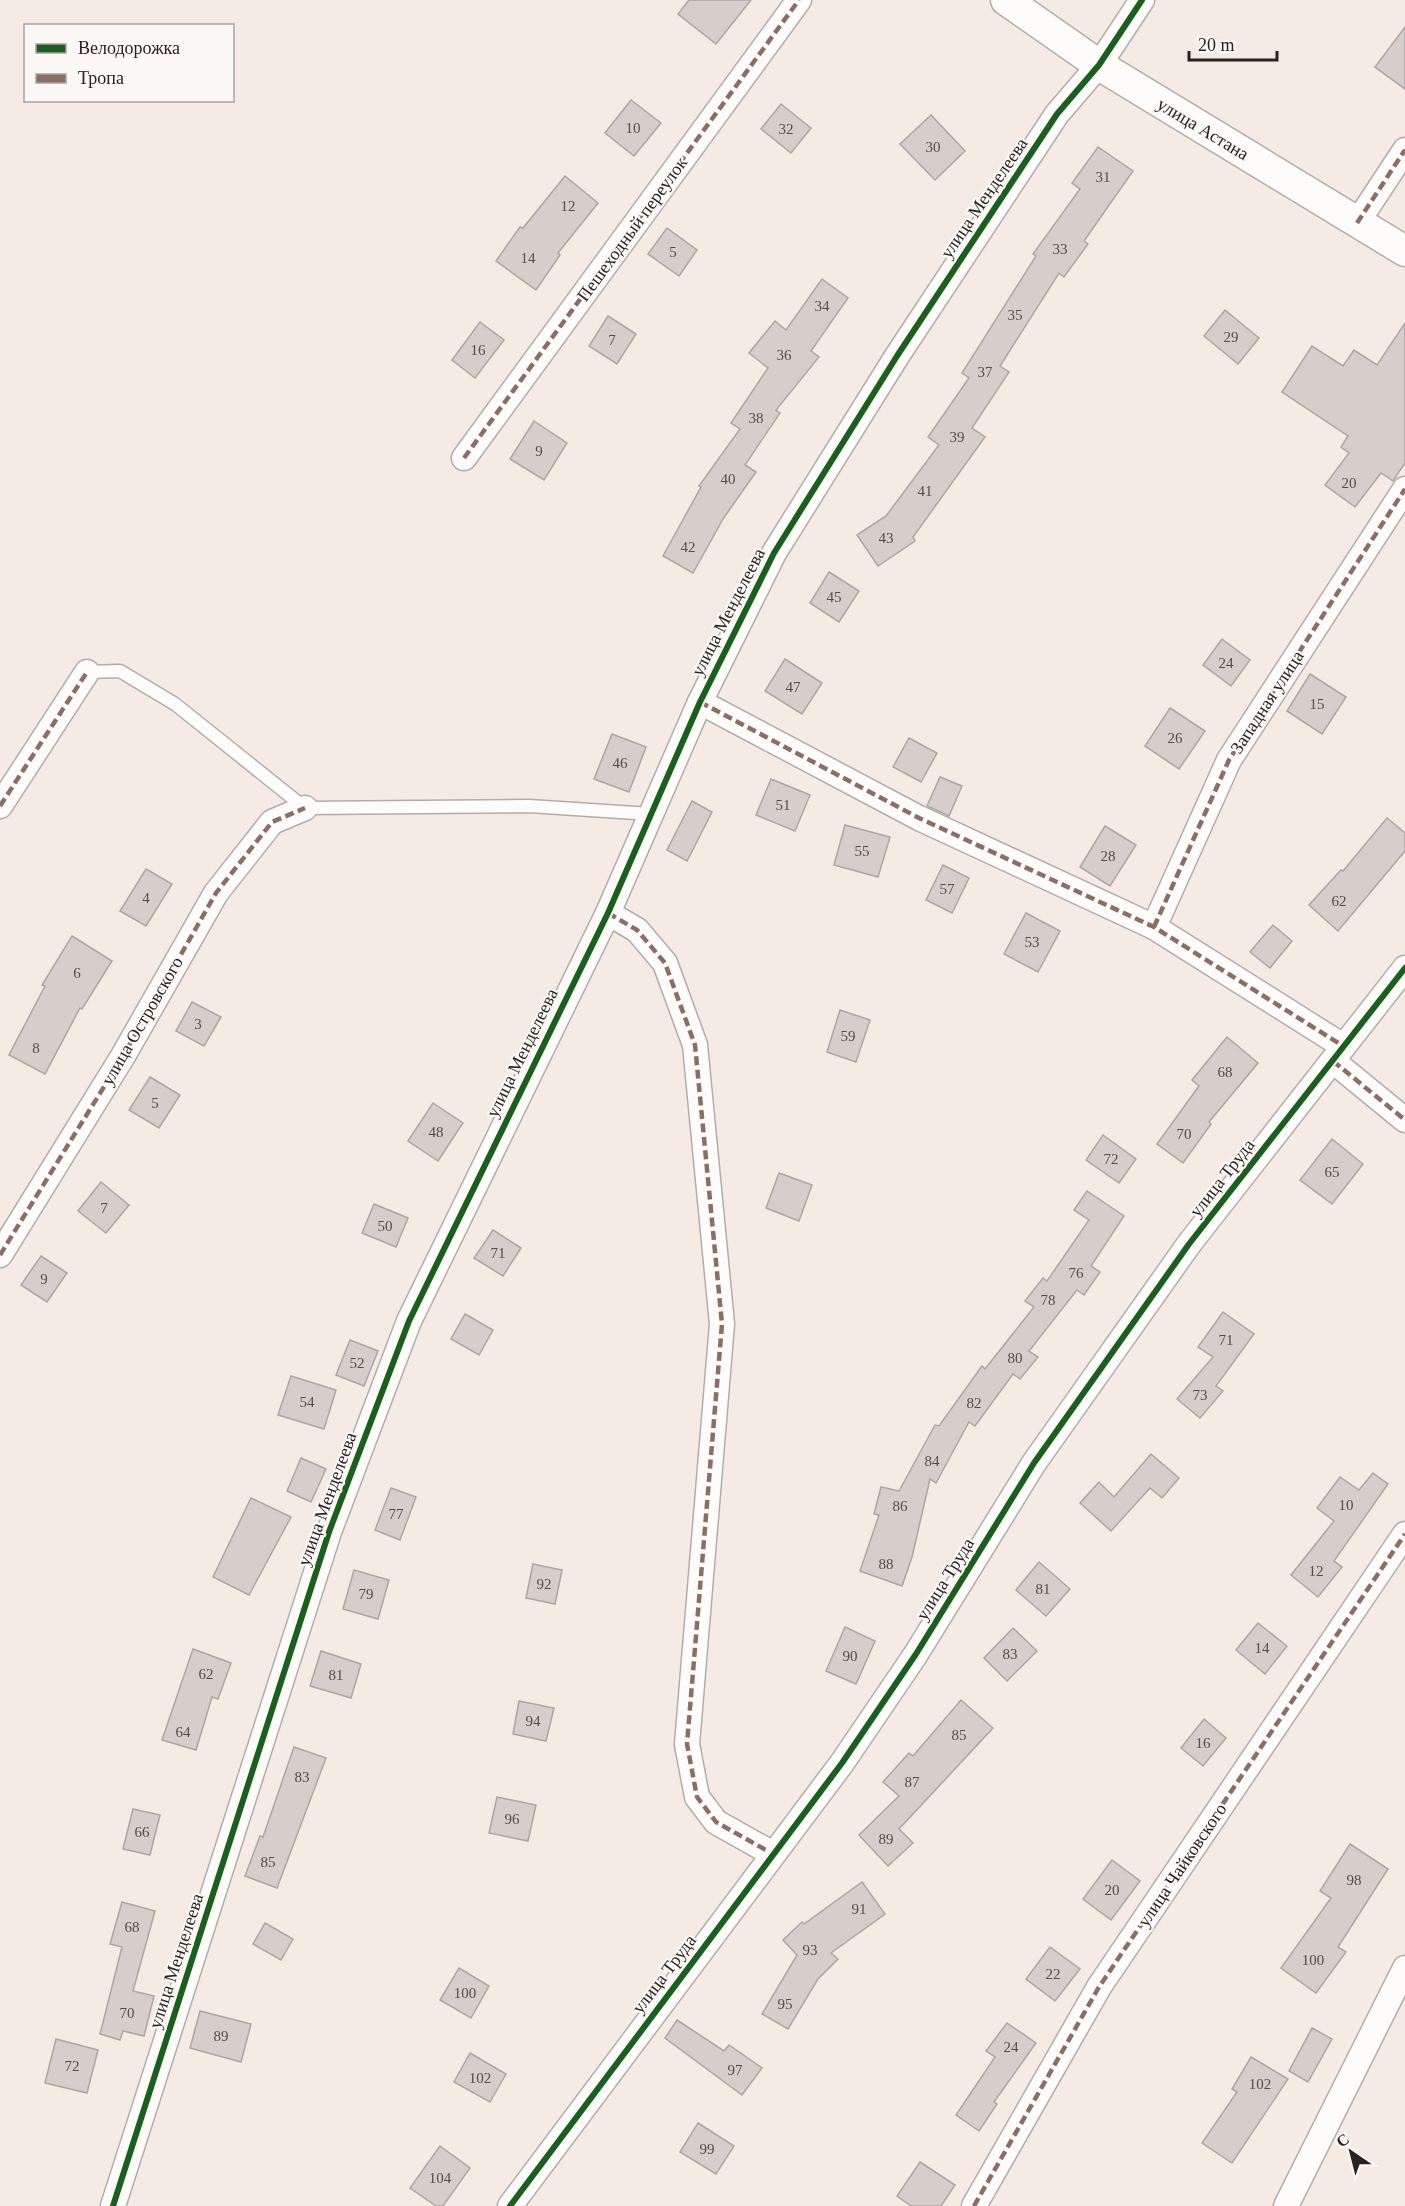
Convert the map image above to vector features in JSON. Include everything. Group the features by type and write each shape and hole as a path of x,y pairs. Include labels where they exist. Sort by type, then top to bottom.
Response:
{"street":[{"name":"Пешеходный переулок","path":"464,458 799,0"},
{"name":"улица Астана","path":"1006,0 1099,65 1405,251"},
{"name":"улица Менделеева","path":"113,2206 329,1532 409,1321 608,913 700,702 774,553 897,356 1057,114 1099,65 1142,0"},
{"path":"1357,223 1405,150"},
{"name":"Западная улица","path":"1154,927 1229,760 1405,489"},
{"path":"0,806 87,672"},
{"path":"700,702 919,818 1154,927 1338,1053 1405,1120"},
{"name":"улица Островского","path":"0,1255 123,1056 216,893 272,822 305,808"},
{"path":"608,913 637,930 665,963 696,1045 722,1323 687,1744 697,1797 716,1822 773,1854"},
{"name":"улица Труда","path":"510,2206 842,1763 916,1654 1034,1463 1189,1244 1405,968"},
{"name":"улица Чайковского","path":"974,2206 1099,1987 1405,1534"},
{"path":"1286,2206 1405,1968"}],"lane":[{"path":"87,672 120,671 175,704 305,808 529,806 651,814"}],"building":[{"path":"689,0 751,0 716,44 678,14"},
{"path":"1405,27 1405,89 1375,67"},
{"path":"631,100 661,123 634,156 605,133"},
{"path":"781,104 811,128 791,153 761,129"},
{"path":"931,115 965,151 935,180 900,144"},
{"path":"1098,147 1133,171 1084,241 1088,244 1064,277 1059,273 1000,366 1009,372 972,428 985,437 913,537 915,541 878,566 857,535 886,516 939,445 928,437 969,378 962,373 1036,256 1033,254 1080,189 1072,183"},
{"path":"565,176 598,203 558,253 560,255 536,290 496,261 520,227 523,228"},
{"path":"667,228 697,250 679,276 648,254"},
{"path":"822,279 848,298 811,351 819,357 776,410 780,413 745,465 756,472 723,519 693,573 663,556 701,487 699,486 740,429 731,423 768,368 749,353 775,321 786,330"},
{"path":"1225,310 1259,338 1238,364 1204,336"},
{"path":"608,316 636,334 617,364 589,346"},
{"path":"480,322 504,340 475,378 452,360"},
{"path":"1405,323 1405,463 1393,481 1381,473 1355,507 1325,485 1349,453 1341,447 1348,436 1282,392 1312,346 1343,366 1354,350 1377,365"},
{"path":"534,421 567,443 544,480 510,459"},
{"path":"829,572 859,591 839,622 810,603"},
{"path":"1222,639 1250,660 1231,686 1203,665"},
{"path":"785,659 822,683 802,714 765,691"},
{"path":"1310,674 1346,697 1322,734 1287,711"},
{"path":"1170,708 1205,731 1179,769 1145,746"},
{"path":"612,734 646,747 629,792 594,779"},
{"path":"909,738 937,753 921,782 893,767"},
{"path":"940,777 962,786 949,816 927,806"},
{"path":"771,779 810,795 795,831 756,815"},
{"path":"692,801 712,812 687,861 667,850"},
{"path":"1387,818 1405,833 1405,851 1338,931 1309,905 1341,870 1343,871"},
{"path":"845,825 890,837 878,877 834,865"},
{"path":"1105,826 1136,845 1110,886 1080,867"},
{"path":"943,865 969,878 952,913 926,900"},
{"path":"146,869 172,884 146,926 120,911"},
{"path":"1026,913 1060,931 1038,972 1004,954"},
{"path":"1273,925 1292,941 1270,968 1250,952"},
{"path":"72,936 112,961 82,1009 80,1008 45,1074 9,1055 45,986 42,985"},
{"path":"192,1002 221,1017 204,1046 176,1031"},
{"path":"840,1010 870,1020 856,1062 827,1052"},
{"path":"1227,1037 1258,1063 1209,1122 1211,1124 1183,1163 1157,1144 1199,1086 1192,1080"},
{"path":"150,1077 180,1095 159,1128 129,1110"},
{"path":"433,1103 463,1123 438,1161 408,1141"},
{"path":"1103,1135 1136,1159 1119,1183 1086,1160"},
{"path":"1332,1139 1363,1164 1332,1204 1300,1180"},
{"path":"779,1173 812,1185 799,1221 766,1208"},
{"path":"101,1182 129,1205 106,1233 78,1211"},
{"path":"1087,1191 1124,1216 1091,1266 1100,1272 1084,1295 1077,1290 1029,1351 1038,1357 1020,1379 1013,1374 975,1426 969,1422 936,1483 930,1479 912,1557 902,1586 860,1571 879,1515 874,1514 881,1487 899,1491 935,1425 939,1426 982,1366 985,1369 1034,1307 1025,1301 1043,1278 1047,1281 1089,1220 1074,1210"},
{"path":"374,1204 408,1218 396,1247 362,1233"},
{"path":"493,1230 521,1248 503,1276 474,1258"},
{"path":"41,1256 67,1273 47,1302 21,1285"},
{"path":"1223,1312 1254,1334 1216,1386 1223,1391 1200,1418 1177,1399 1213,1357 1198,1347"},
{"path":"465,1314 493,1330 479,1355 451,1339"},
{"path":"350,1340 378,1351 364,1386 336,1375"},
{"path":"291,1376 336,1390 324,1429 278,1415"},
{"path":"1151,1454 1179,1478 1162,1498 1150,1488 1111,1531 1080,1503 1099,1482 1114,1497"},
{"path":"301,1458 326,1469 311,1502 287,1491"},
{"path":"1373,1473 1388,1484 1334,1561 1342,1567 1318,1597 1291,1575 1334,1521 1317,1508 1340,1477 1359,1490"},
{"path":"391,1488 416,1497 400,1540 375,1530"},
{"path":"251,1498 291,1517 249,1595 213,1577"},
{"path":"1039,1562 1070,1589 1046,1616 1016,1590"},
{"path":"533,1564 562,1570 555,1604 526,1598"},
{"path":"354,1570 389,1580 378,1619 343,1609"},
{"path":"1258,1623 1287,1646 1265,1674 1236,1650"},
{"path":"845,1627 875,1641 856,1684 826,1671"},
{"path":"1013,1628 1037,1651 1007,1681 984,1658"},
{"path":"193,1649 231,1663 218,1699 212,1697 196,1750 162,1740"},
{"path":"321,1651 361,1664 351,1698 310,1686"},
{"path":"961,1700 993,1728 899,1829 913,1843 888,1866 859,1835 899,1796 883,1782 909,1753 913,1756"},
{"path":"519,1701 554,1708 546,1741 513,1734"},
{"path":"1204,1719 1226,1738 1203,1766 1181,1748"},
{"path":"294,1747 326,1758 277,1888 245,1876 260,1836 263,1837"},
{"path":"497,1797 536,1805 528,1841 489,1833"},
{"path":"133,1809 160,1815 150,1855 123,1849"},
{"path":"1350,1844 1388,1869 1338,1947 1346,1952 1316,1993 1281,1968 1331,1898 1320,1891"},
{"path":"1112,1860 1140,1881 1111,1920 1083,1899"},
{"path":"862,1882 885,1914 831,1953 838,1959 818,1979 788,2029 762,2014 797,1955 783,1940 802,1922 804,1924"},
{"path":"122,1902 155,1911 133,1991 154,1996 144,2036 123,2031 120,2040 100,2034 122,1947 110,1944"},
{"path":"265,1923 293,1939 281,1960 253,1944"},
{"path":"1050,1947 1080,1969 1055,2001 1026,1979"},
{"path":"459,1968 489,1986 471,2018 440,2000"},
{"path":"200,2011 251,2024 241,2062 190,2048"},
{"path":"677,2020 724,2051 729,2045 762,2068 742,2095 665,2038"},
{"path":"1007,2023 1036,2043 994,2102 997,2104 979,2131 956,2115 995,2057 986,2051"},
{"path":"1312,2028 1332,2039 1308,2082 1289,2071"},
{"path":"56,2039 98,2050 87,2093 45,2083"},
{"path":"470,2053 506,2074 490,2102 454,2082"},
{"path":"1251,2057 1288,2079 1232,2163 1202,2143 1237,2092 1232,2089"},
{"path":"698,2123 734,2146 716,2174 680,2152"},
{"path":"440,2146 470,2168 443,2206 436,2206 410,2188"},
{"path":"920,2162 955,2185 941,2206 911,2206 897,2196"}],"marked path":[{"path":"464,458 799,0"},
{"path":"1357,223 1405,150"},
{"path":"1154,927 1229,760 1405,489"},
{"path":"0,806 87,672"},
{"path":"700,702 919,818 1154,927 1343,1046"},
{"path":"0,1255 123,1056 216,893 272,822 305,808"},
{"path":"608,913 637,930 665,963 695,1045 722,1324 687,1744 697,1797 716,1822 773,1854"},
{"path":"1333,1061 1405,1120"},
{"path":"974,2206 1099,1987 1405,1534"}],"cycle path":[{"path":"113,2206 329,1532 409,1321 608,913 700,702 774,553 897,356 1057,114 1099,65 1142,0"},
{"path":"510,2206 842,1763 916,1654 1034,1463 1189,1244 1405,968"}]}
